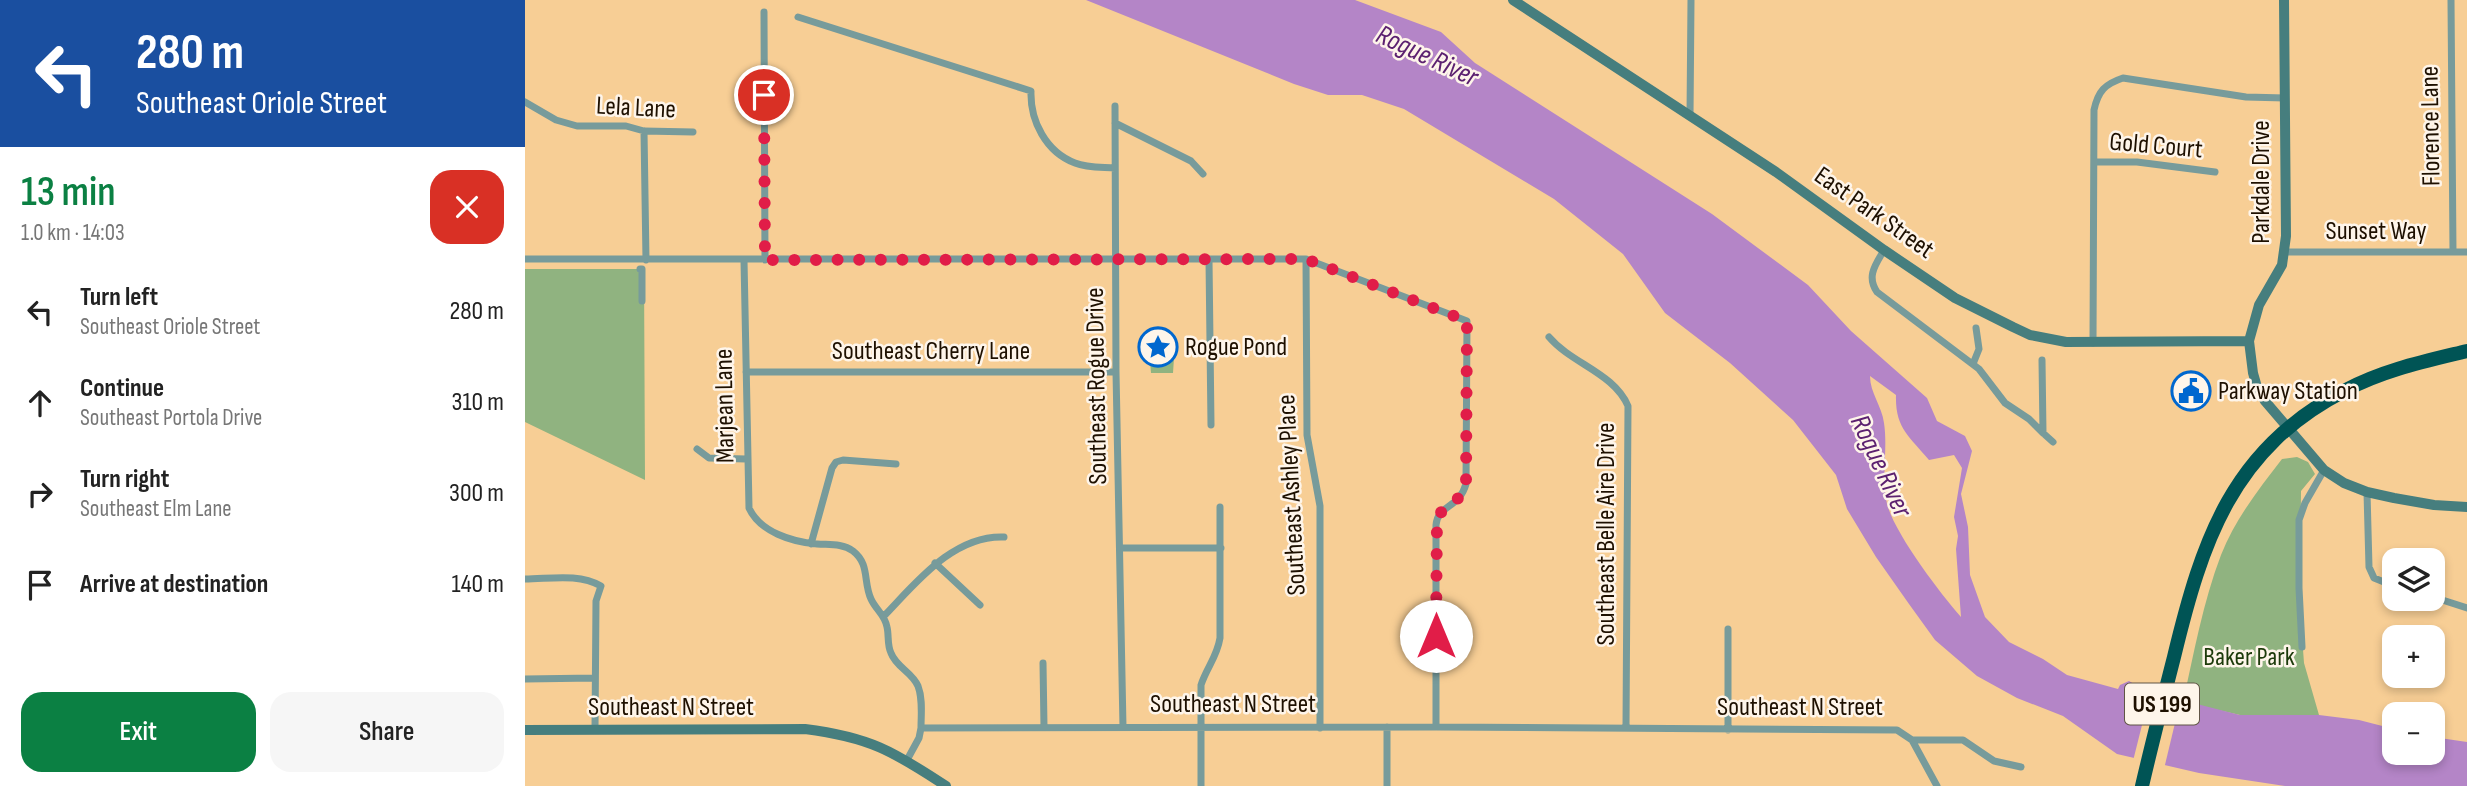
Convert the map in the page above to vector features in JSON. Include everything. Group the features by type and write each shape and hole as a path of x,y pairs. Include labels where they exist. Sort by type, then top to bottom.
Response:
{"highway":[{"name":"US 199","path":"2142,786 2182,621 2203,552 2221,512 2248,471 2287,428 2325,401 2363,382 2467,351"}],"street":[{"name":"East Park Street","path":"1513,0 1776,172 1955,298 2013,327 2047,339 2093,343 2249,341"},
{"path":"1691,0 1691,116"},
{"name":"Parkdale Drive","path":"2284,0 2286,236 2277,277 2259,305 2249,341 2249,358 2257,387 2287,428"},
{"name":"Florence Lane","path":"2451,0 2453,252"},
{"path":"764,12 765,260"},
{"path":"798,17 1031,91 1031,106 1037,126 1046,142 1076,164 1115,168"},
{"path":"2093,343 2094,110 2098,94 2107,83 2123,78 2246,97 2285,99"},
{"name":"Lela Lane","path":"525,102 556,120 577,126 626,126 644,131 693,132"},
{"name":"Southeast Rogue Drive","path":"1115,106 1116,372 1123,727"},
{"path":"1115,122 1191,161 1203,174"},
{"path":"644,131 646,260"},
{"name":"Gold Court","path":"2094,162 2137,162 2215,172"},
{"path":"1884,250 1872,274 1871,281 1877,292 1976,367 2005,403 2029,419 2053,442"},
{"name":"Sunset Way","path":"2284,252 2467,252"},
{"path":"525,259 1306,259 1467,321 1466,484 1459,500 1440,512 1436,525 1436,727"},
{"name":"Southeast Ashley Place","path":"1306,259 1307,435 1320,506 1320,727"},
{"name":"Marjean Lane","path":"744,260 749,508 759,523 767,529 811,544 841,545 860,557 866,570 872,600 884,616"},
{"path":"1209,260 1211,425"},
{"path":"640,269 642,301"},
{"path":"1976,328 1979,349 1976,367"},
{"name":"Southeast Belle Aire Drive","path":"1549,337 1565,353 1619,389 1628,406 1626,728"},
{"path":"2042,360 2043,433"},
{"name":"Southeast Cherry Lane","path":"746,372 1116,372"},
{"path":"2287,428 2324,470 2344,483 2367,492 2434,505 2467,508"},
{"path":"697,449 709,458 746,459"},
{"path":"811,544 836,462 843,460 896,464"},
{"path":"2302,647 2299,520 2305,503 2324,470"},
{"path":"2367,492 2369,567 2374,578 2382,581"},
{"path":"1201,786 1201,685 1205,672 1217,654 1220,638 1220,507"},
{"path":"907,760 919,738 921,728 919,690 912,676 899,665 889,651 888,629 884,616 935,563 980,538 1004,537"},
{"path":"1120,548 1221,548"},
{"path":"935,563 981,605"},
{"path":"525,579 578,578 601,586 596,601 595,729"},
{"path":"2445,601 2467,608"},
{"path":"1728,629 1728,730"},
{"path":"1043,663 1044,727"},
{"path":"525,679 596,678"},
{"path":"1387,727 1387,786"},
{"name":"Southeast N Street","path":"921,728 1897,730 1912,740 1937,786"},
{"name":"Southeast N Street","path":"525,730 804,729 834,732 862,739 907,760 946,786"},
{"path":"1912,740 1963,740 1994,761 2021,767"}],"green space":[{"path":"525,269 644,269 645,480 525,422"},
{"path":"1148,338 1175,343 1173,373 1151,373"},
{"name":"Baker Park","path":"2297,457 2308,462 2315,474 2301,491 2300,609 2304,663 2319,715 2240,715 2183,702 2204,609 2233,529 2282,459"}],"water":[{"name":"Rogue River","path":"1086,0 1355,0 1441,32 1475,63 1712,214 1808,285 1851,331 1927,398 1937,421 1965,436 1972,451 1961,494 1968,527 1970,575 1985,617 2009,642 2067,675 2118,689 2129,681 2146,691 2240,715 2319,715 2382,726 2382,765 2445,765 2445,739 2467,742 2467,786 2285,786 2199,773 2117,754 2063,716 2017,698 1977,676 1935,640 1909,604 1847,509 1836,475 1793,420 1730,363 1665,313 1623,254 1554,199 1404,109 1362,95 1328,95 1294,84","holes":["1870,376 1896,395 1896,406 1905,431 1929,460 1954,455 1962,468 1954,517 1958,536 1956,549 1961,617 1908,547 1887,504 1884,423"]}],"pier":[{"path":"2151,689 2181,698 2164,769 2133,761"}],"place":[{"name":"Rogue Pond","path":"1158,347"},
{"name":"Parkway Station","path":"2191,391"}],"route":[{"path":"764,95 765,260 1306,259 1467,321 1466,484 1459,500 1440,512 1437,518 1436,636"}]}
